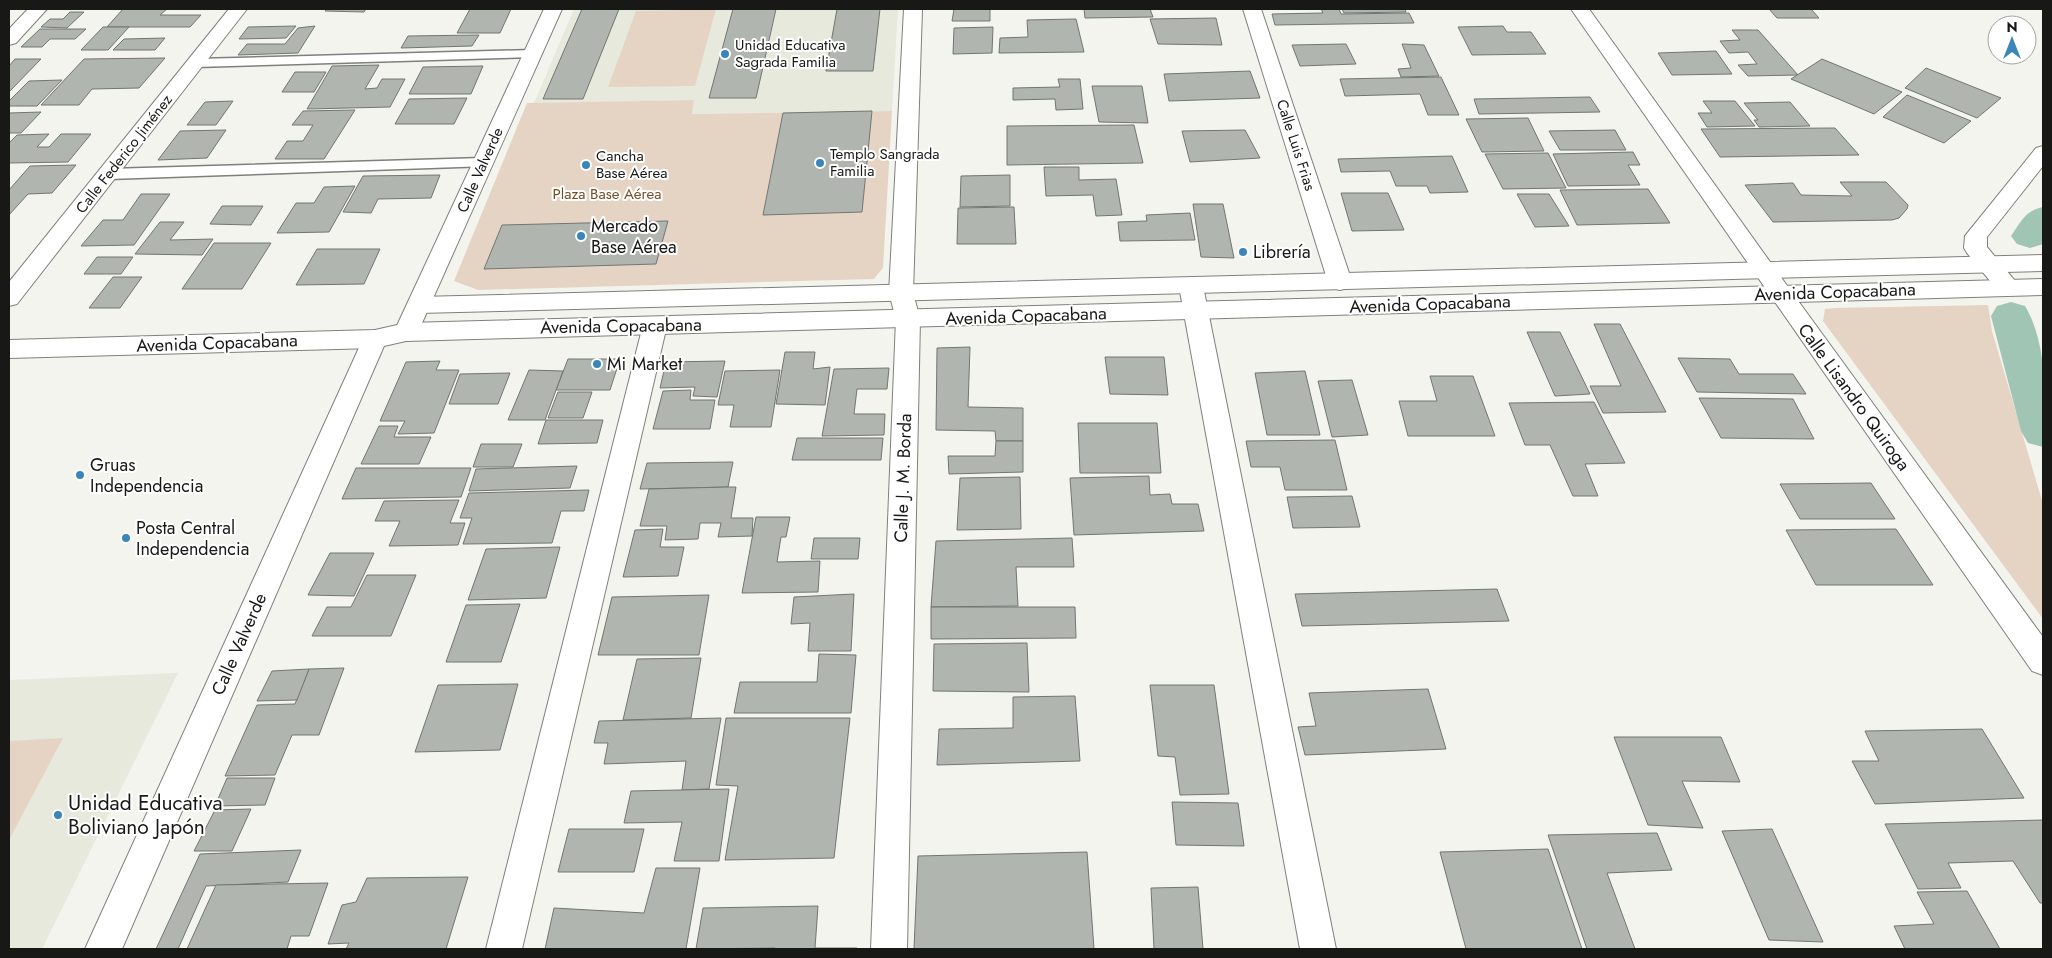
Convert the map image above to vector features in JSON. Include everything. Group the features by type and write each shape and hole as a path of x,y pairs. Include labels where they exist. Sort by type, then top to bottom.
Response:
{"street":[{"path":"9,39 38,9"},
{"name":"Calle Federico Jiménez","path":"9,298 238,9"},
{"name":"Calle Valverde","path":"406,332 553,9"},
{"name":"Calle J. M. Borda","path":"889,949 913,9"},
{"name":"Calle Luis Frias","path":"1252,9 1340,282"},
{"name":"Calle Lisandro Quiroga","path":"1580,9 2043,661"},
{"path":"2008,287 1975,248 1976,236 2043,152"},
{"name":"Avenida Copacabana","path":"1193,298 1340,282 1763,269 2043,263"},
{"name":"Avenida Copacabana","path":"419,305 904,306 1193,298 1780,293 2043,287"},
{"path":"1193,298 1318,949"},
{"name":"Avenida Copacabana","path":"9,349 375,339 406,332 655,325 904,306"},
{"path":"504,949 655,325"},
{"name":"Calle Valverde","path":"103,949 375,339"}],"lane":[{"path":"196,63 532,54"},
{"path":"108,174 483,163"}],"shaded area":[{"name":"Unidad Educativa Sagrada Familia","path":"574,9 898,9 892,111 692,114 694,100 534,103"},
{"name":"Unidad Educativa Boliviano Japón","path":"178,673 42,949 9,949 9,680"}],"green space":[{"path":"716,9 695,86 608,87 636,11"},
{"name":"Plaza Base Aérea","path":"694,100 692,114 892,111 883,268 874,279 478,290 454,281 527,103"},
{"path":"1988,305 1992,331 2043,504 2043,619 1823,321 1825,309 1835,308"},
{"path":"63,738 9,840 9,741"}],"building":[{"path":"123,9 167,9 160,15 201,15 190,27 107,27"},
{"path":"327,9 366,9 364,12 325,11"},
{"path":"470,9 511,9 500,33 457,33"},
{"path":"582,9 619,9 583,99 543,99"},
{"path":"733,9 776,9 756,98 709,98"},
{"path":"837,9 880,9 873,71 826,71"},
{"path":"954,9 990,9 990,21 952,21"},
{"path":"1084,9 1150,9 1153,17 1085,18"},
{"path":"1321,9 1339,9 1341,14 1409,13 1414,23 1275,25 1272,14 1323,13"},
{"path":"1342,9 1405,9 1406,12 1344,13"},
{"path":"1769,9 1811,9 1819,18 1777,18"},
{"path":"70,12 84,12 67,28 41,27 50,19 63,19"},
{"path":"1216,18 1222,45 1158,44 1150,19"},
{"path":"1076,19 1084,52 999,53 1000,38 1028,37 1027,20"},
{"path":"296,26 286,38 239,39 248,27"},
{"path":"315,26 298,53 238,55 247,44 285,44 298,28"},
{"path":"1503,26 1507,32 1531,32 1546,54 1472,55 1458,27"},
{"path":"103,27 129,27 108,50 81,50"},
{"path":"993,27 992,53 953,54 954,28"},
{"path":"40,29 86,29 75,39 50,39 42,47 21,47"},
{"path":"1732,30 1758,30 1798,75 1748,76 1738,65 1757,64 1748,52 1729,53 1720,41 1740,40"},
{"path":"479,35 472,46 401,48 408,36"},
{"path":"165,38 155,50 113,50 124,39"},
{"path":"1346,44 1356,64 1300,66 1292,45"},
{"path":"1402,44 1424,45 1439,76 1401,77 1398,69 1411,68"},
{"path":"1716,51 1732,74 1672,75 1658,53"},
{"path":"165,58 139,88 92,89 79,105 41,105 84,59"},
{"path":"15,59 41,59 9,92 9,66"},
{"path":"1822,59 1902,92 1874,114 1791,79"},
{"path":"379,65 365,89 377,88 382,79 405,79 390,107 307,109 332,66"},
{"path":"483,66 471,94 409,94 423,67"},
{"path":"1926,68 2001,98 1977,118 1905,88"},
{"path":"1250,71 1260,98 1169,101 1164,74"},
{"path":"295,72 326,72 314,92 282,92"},
{"path":"1441,77 1459,115 1428,115 1420,94 1345,96 1340,79"},
{"path":"1058,79 1080,79 1083,109 1056,110 1055,99 1013,100 1013,88 1060,87"},
{"path":"62,80 37,106 9,106 9,101 29,81"},
{"path":"1092,86 1142,86 1148,123 1099,122"},
{"path":"1907,95 1971,121 1944,143 1883,117"},
{"path":"1590,97 1600,112 1479,114 1474,99"},
{"path":"467,98 454,124 395,124 409,99"},
{"path":"233,101 216,125 187,125 205,102"},
{"path":"1703,101 1735,101 1755,126 1707,127 1698,113 1712,113"},
{"path":"1790,102 1810,126 1759,127 1754,120 1758,120 1744,103"},
{"path":"355,110 324,159 275,159 287,141 303,141 313,125 292,125 303,111"},
{"name":"Templo Sangrada Familia","path":"872,111 862,212 763,215 783,113"},
{"path":"41,112 21,133 9,133 9,113"},
{"path":"1528,118 1544,151 1482,152 1466,119"},
{"path":"1134,125 1143,163 1007,165 1007,126"},
{"path":"1835,128 1859,155 1720,157 1701,129"},
{"path":"226,130 207,158 158,160 180,131"},
{"path":"1245,130 1260,158 1190,162 1182,131"},
{"path":"1615,130 1626,150 1560,150 1549,131"},
{"path":"49,134 37,147 49,147 61,134 91,134 68,162 9,163 9,143 17,135"},
{"path":"1633,152 1640,165 1628,165 1640,185 1568,186 1553,154"},
{"path":"1548,153 1566,188 1503,189 1485,154"},
{"path":"1452,156 1468,192 1430,193 1427,186 1396,186 1390,171 1341,172 1338,159"},
{"path":"76,165 52,193 28,194 9,215 9,190 30,166"},
{"path":"1044,167 1079,167 1079,180 1116,179 1122,215 1096,216 1093,195 1046,196"},
{"path":"440,175 431,198 378,199 371,213 343,212 363,176"},
{"path":"1010,175 1010,206 960,207 961,176"},
{"path":"1840,182 1886,182 1908,205 1907,209 1899,218 1892,220 1773,222 1745,185 1793,183 1801,195 1852,196"},
{"path":"355,186 329,232 277,233 296,203 314,203 324,187"},
{"path":"1648,189 1670,223 1577,225 1560,190"},
{"path":"1341,193 1388,193 1404,230 1352,231"},
{"path":"141,194 170,194 134,245 81,246 103,220 123,220"},
{"path":"1517,194 1549,194 1569,226 1535,227"},
{"path":"1193,204 1223,204 1234,258 1201,257"},
{"path":"222,206 263,206 251,225 210,224"},
{"path":"1014,207 1016,244 957,244 958,208"},
{"path":"1190,213 1195,240 1120,241 1118,222 1147,221 1146,215"},
{"name":"Mercado Base Aérea","path":"668,221 656,264 484,269 502,225"},
{"path":"160,222 184,222 170,240 213,239 202,255 135,254"},
{"path":"214,243 271,243 242,289 182,289"},
{"path":"317,249 380,249 364,284 296,285"},
{"path":"97,257 133,257 121,274 84,274"},
{"path":"113,277 142,277 120,308 89,308"},
{"path":"1594,324 1620,324 1666,412 1603,413 1590,386 1621,386"},
{"path":"1527,332 1560,332 1590,394 1555,396"},
{"path":"970,347 968,407 1023,408 1023,441 996,441 995,431 936,430 937,348"},
{"path":"785,352 815,352 813,369 830,367 825,405 776,404"},
{"path":"1105,357 1164,357 1168,395 1110,394"},
{"path":"1678,358 1730,359 1739,374 1793,374 1806,394 1697,392"},
{"path":"568,359 620,359 610,390 556,390"},
{"path":"440,361 436,370 459,370 434,433 398,434 405,421 380,421 406,362"},
{"path":"725,361 717,397 693,396 695,387 660,388 666,362"},
{"path":"889,368 887,389 857,389 854,414 885,414 884,435 822,436 834,369"},
{"path":"529,370 563,371 545,420 508,420"},
{"path":"780,370 771,427 730,427 734,405 718,405 725,371"},
{"path":"1305,371 1320,435 1267,435 1255,373"},
{"path":"510,373 498,404 449,404 460,374"},
{"path":"1430,376 1473,376 1495,436 1408,436 1399,401 1437,401"},
{"path":"1352,380 1368,435 1332,437 1318,381"},
{"path":"691,390 690,400 715,400 710,429 653,429 663,391"},
{"path":"558,392 592,392 583,418 548,418"},
{"path":"1699,398 1793,399 1814,439 1721,438"},
{"path":"1594,402 1625,463 1585,464 1598,496 1573,496 1550,445 1525,445 1509,403"},
{"path":"546,420 603,420 597,443 538,444"},
{"path":"1078,423 1157,423 1161,473 1080,473"},
{"path":"379,426 398,426 394,437 431,437 419,464 361,464"},
{"path":"797,438 883,438 881,460 792,460"},
{"path":"1335,440 1347,490 1285,490 1280,467 1251,467 1246,441"},
{"path":"996,441 1023,441 1023,472 949,474 948,456 995,456"},
{"path":"481,444 522,444 513,467 473,467"},
{"path":"733,462 728,487 640,489 647,463"},
{"path":"577,466 570,488 469,491 476,469"},
{"path":"356,468 471,468 461,497 342,499"},
{"path":"1149,476 1150,495 1170,494 1172,504 1198,504 1204,531 1074,535 1070,478"},
{"path":"1020,477 1021,529 957,530 960,478"},
{"path":"1871,483 1895,519 1800,519 1780,484"},
{"path":"736,487 731,518 753,518 752,536 718,537 721,523 700,523 698,539 665,540 667,526 640,526 649,489"},
{"path":"589,490 584,511 561,511 552,543 463,544 472,518 460,518 469,493"},
{"path":"1352,496 1360,527 1293,528 1287,497"},
{"path":"459,500 450,523 465,523 458,545 389,546 400,521 375,521 384,501"},
{"path":"756,517 790,517 786,537 781,537 777,562 820,561 818,592 742,593"},
{"path":"663,529 660,547 684,547 678,576 623,577 635,530"},
{"path":"1896,529 1933,585 1816,585 1786,530"},
{"path":"814,538 860,538 858,559 811,559"},
{"path":"1072,538 1074,567 1016,567 1018,606 931,607 936,541"},
{"path":"560,547 546,598 468,600 486,549"},
{"path":"330,553 374,553 354,596 308,595"},
{"path":"367,575 416,575 391,636 312,636 327,607 351,607"},
{"path":"1497,589 1509,621 1302,626 1295,594"},
{"path":"854,594 851,651 808,651 810,623 791,624 794,597"},
{"path":"709,595 699,655 598,655 612,597"},
{"path":"520,604 501,662 446,662 466,605"},
{"path":"931,607 1075,607 1076,638 931,639"},
{"path":"1027,643 1029,692 933,691 934,644"},
{"path":"819,654 856,655 851,713 734,713 740,682 817,682"},
{"path":"701,658 691,718 623,720 637,659"},
{"path":"344,668 319,735 292,735 275,775 225,776 257,705 295,704 309,669"},
{"path":"309,669 297,700 257,701 272,671"},
{"path":"518,684 500,750 415,752 438,685"},
{"path":"1150,685 1214,685 1229,794 1180,795 1175,757 1158,756"},
{"path":"1428,689 1446,749 1305,755 1298,727 1316,726 1309,693"},
{"path":"1075,696 1080,761 937,765 939,729 1013,728 1013,697"},
{"path":"721,718 709,789 682,790 686,761 604,764 608,743 594,743 599,721"},
{"path":"726,718 850,718 834,858 725,860 738,786 716,785"},
{"path":"1982,729 2024,798 1875,804 1852,761 1879,761 1865,731"},
{"path":"1614,737 1721,737 1740,782 1682,781 1703,828 1648,825"},
{"path":"227,778 275,778 265,805 215,806"},
{"path":"729,789 719,861 674,861 682,822 624,823 631,791"},
{"path":"1172,802 1238,803 1244,846 1176,845"},
{"path":"251,809 232,851 194,851 215,810"},
{"path":"2043,820 2043,903 2040,903 2013,861 1948,863 1961,888 1918,889 1885,824"},
{"path":"569,829 644,829 634,872 558,872"},
{"path":"1772,829 1823,942 1769,940 1722,831"},
{"path":"1657,833 1672,870 1607,873 1635,949 1587,949 1548,835"},
{"path":"1548,849 1582,949 1466,949 1440,852"},
{"path":"301,850 288,882 206,886 178,949 156,949 200,854"},
{"path":"1087,852 1094,949 914,949 918,856"},
{"path":"656,868 700,868 686,949 545,949 554,908 644,913"},
{"path":"468,877 446,949 346,949 349,943 328,944 342,905 356,902 367,878"},
{"path":"328,883 309,936 291,936 287,949 187,949 216,885"},
{"path":"1198,887 1203,949 1154,949 1151,888"},
{"path":"1967,891 2000,949 1905,949 1894,926 1934,924 1917,892"},
{"path":"818,906 815,948 857,949 696,949 703,908"}],"waterway":[{"path":"2030,236 2043,218"},
{"path":"2011,316 2043,431"}],"place":[{"name":"Unidad Educativa Sagrada Familia","path":"725,54"},
{"name":"Templo Sangrada Familia","path":"820,163"},
{"name":"Cancha Base Aérea","path":"586,165"},
{"name":"Mercado Base Aérea","path":"581,236"},
{"name":"Librería","path":"1243,252"},
{"name":"Mi Market","path":"597,364"},
{"name":"Gruas Independencia","path":"80,475"},
{"name":"Posta Central Independencia","path":"126,538"},
{"name":"Unidad Educativa Boliviano Japón","path":"58,815"}]}
